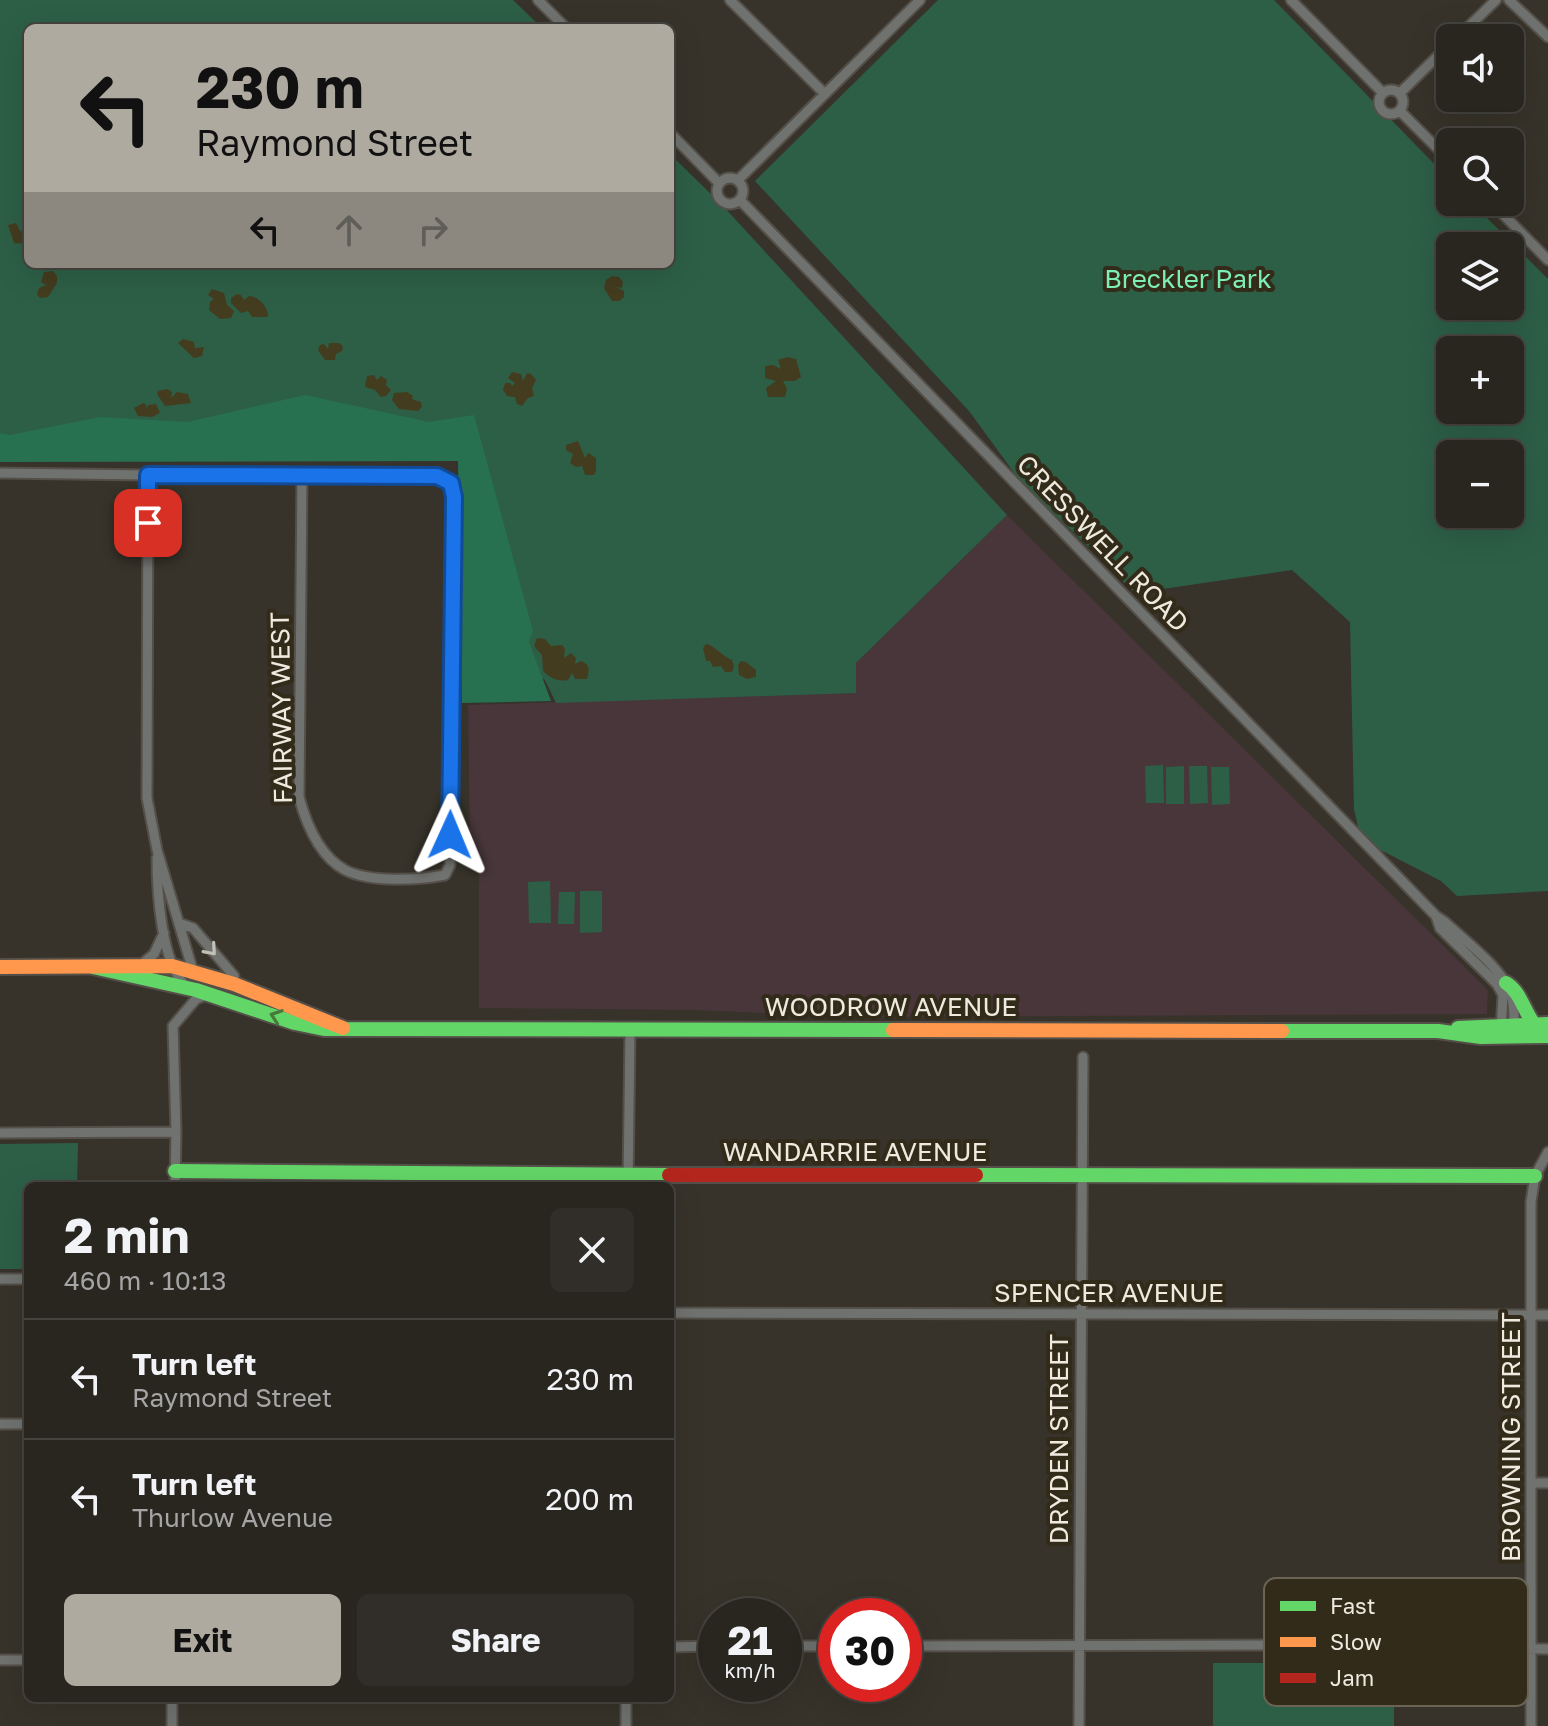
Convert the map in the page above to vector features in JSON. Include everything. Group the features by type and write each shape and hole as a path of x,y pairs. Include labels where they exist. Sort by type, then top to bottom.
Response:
{"main road":[{"name":"WOODROW AVENUE","path":"93,967 172,966 193,971 344,1028"},
{"path":"0,967 93,967"},
{"name":"WOODROW AVENUE","path":"93,967 129,978 210,994 309,1027 324,1029 1507,1030 1548,1036"},
{"path":"1506,983 1515,988 1524,1010 1541,1024"},
{"name":"WOODROW AVENUE","path":"1507,1030 1541,1024"},
{"name":"WANDARRIE AVENUE","path":"175,1178 628,1180 1082,1175 1535,1176"}],"street":[{"path":"538,0 562,24"},
{"path":"730,0 825,94"},
{"path":"738,180 920,0"},
{"path":"1291,0 1383,93"},
{"path":"1471,24 1496,0"},
{"path":"1509,0 1548,37"},
{"path":"1400,93 1436,58"},
{"path":"1393,90 1400,93 1404,102 1400,111 1393,114 1383,111 1379,104 1383,93 1393,90"},
{"path":"1400,111 1436,147"},
{"name":"CRESSWELL ROAD","path":"674,137 719,183 717,192 721,201 731,204 740,200 1436,916 1506,983"},
{"path":"719,183 728,178 738,180 743,188 740,200"},
{"path":"1505,216 1548,260"},
{"path":"0,473 302,477"},
{"path":"148,475 147,798 157,850 193,971"},
{"name":"FAIRWAY WEST","path":"437,476 451,483 454,497 450,865 445,875 422,879 383,879 345,870 322,848 306,826 299,797 302,477 437,476"},
{"path":"157,850 164,930 174,974 187,988"},
{"name":"CRESSWELL ROAD","path":"1436,916 1440,928 1497,984 1503,995 1507,1030"},
{"path":"179,923 193,928 234,976 234,984"},
{"path":"141,965 161,945 164,930"},
{"path":"1506,983 1513,1002 1507,1030"},
{"path":"175,1178 173,1026 196,999 210,994"},
{"path":"628,1180 630,1031"},
{"name":"DRYDEN STREET","path":"1079,1726 1083,1057"},
{"path":"0,1133 176,1132"},
{"name":"BROWNING STREET","path":"1531,1726 1531,1202 1535,1176 1548,1152"},
{"path":"0,1279 24,1279"},
{"name":"SPENCER AVENUE","path":"674,1313 1548,1315"},
{"path":"0,1424 24,1424"},
{"path":"1532,1483 1548,1483"},
{"path":"674,1647 698,1646"},
{"path":"922,1646 1264,1647"},
{"path":"1528,1649 1548,1649"},
{"path":"0,1660 24,1660"},
{"path":"172,1702 172,1726"},
{"path":"626,1702 626,1726"}],"shaded area":[{"path":"1007,515 1488,990 1487,1014 860,1017 696,1010 479,1008 479,861 470,855 468,705 856,693 856,663"}],"green space":[{"path":"0,0 513,0 538,24 24,24 24,268 674,268 674,158 723,206 1007,515 856,663 856,693 556,703 545,680 522,666 468,452 0,456"},
{"name":"Breckler Park","path":"938,0 1274,0 1436,166 1436,216 1485,216 1501,232 1436,232 1436,320 1524,320 1524,255 1548,279 1548,891 1457,896 1441,881 1361,840 1354,809 1350,622 1292,570 1135,593 1018,478 969,411 755,181"},
{"path":"305,395 429,422 474,415 533,631 529,642 551,701 462,703 458,461 0,462 0,433 10,435 100,417 188,422"},
{"path":"1163,765 1164,803 1146,803 1145,766"},
{"path":"1184,766 1184,804 1166,804 1166,767"},
{"path":"1189,766 1207,766 1208,803 1190,804"},
{"path":"1211,767 1229,767 1230,804 1212,805"},
{"path":"550,881 551,923 529,923 528,882"},
{"path":"580,891 602,891 602,932 580,933"},
{"path":"559,892 575,892 574,924 558,924"},
{"path":"78,1143 77,1182 24,1182 24,1269 0,1269 0,1144"},
{"path":"1213,1663 1264,1663 1264,1706 1394,1706 1394,1726 1213,1726"}],"sand":[{"path":"16,223 24,232 24,244 14,243 8,225"},
{"path":"53,271 57,283 48,297 40,298 37,294 39,288 46,285 41,282 44,272"},
{"path":"612,276 619,277 623,282 622,288 616,287 624,291 624,297 619,301 612,301 604,288 606,280"},
{"path":"212,289 224,293 227,305 234,311 231,318 220,319 209,310 210,302 214,299 208,295"},
{"path":"237,294 244,300 249,296 259,300 265,306 268,317 252,317 248,311 241,313 231,303 231,298"},
{"path":"183,339 194,342 195,348 204,347 202,356 194,358 178,343"},
{"path":"329,343 343,346 335,360 325,360 318,350 324,344 328,349"},
{"path":"787,357 796,359 801,377 795,381 783,381 787,389 785,397 768,397 766,388 776,381 765,378 765,366 773,365 781,369 778,360"},
{"path":"512,372 521,374 523,381 527,373 536,380 532,388 534,396 522,406 503,390 505,383 512,386 515,383 508,378"},
{"path":"374,375 377,380 381,376 387,380 386,385 391,390 386,396 381,397 375,390 365,387 367,376"},
{"path":"167,389 172,392 171,398 177,392 188,394 191,403 165,406 157,394"},
{"path":"407,392 413,396 412,399 421,402 422,407 418,411 399,409 392,400 394,393"},
{"path":"143,403 146,408 156,404 160,413 152,417 138,416 134,408"},
{"path":"578,441 585,458 588,453 596,458 594,475 585,475 582,466 576,467 570,463 573,454 566,450 566,445"},
{"path":"537,638 545,639 551,646 562,645 564,658 571,653 576,658 575,664 581,661 586,664 589,671 587,679 575,679 572,673 568,680 554,679 543,671 542,655 534,646"},
{"path":"706,644 732,660 732,672 725,672 721,666 713,667 710,661 706,661 703,648"},
{"path":"741,661 756,670 756,677 747,679 739,675 738,665"}],"traffic: fast":[{"path":"93,967 196,990 295,1023 324,1029 893,1030"},
{"path":"1506,983 1518,996 1534,1024"},
{"path":"1458,1028 1548,1024"},
{"path":"1282,1031 1438,1031 1481,1037 1548,1036"},
{"path":"175,1171 669,1175"},
{"path":"976,1175 1535,1176"}],"traffic: slow":[{"path":"0,967 172,966 234,984 343,1028"},
{"path":"893,1030 1282,1031"}],"traffic: jam":[{"path":"669,1175 976,1175"}],"route":[{"path":"148,523 148,475 437,476 451,483 454,497 450,835"}]}
